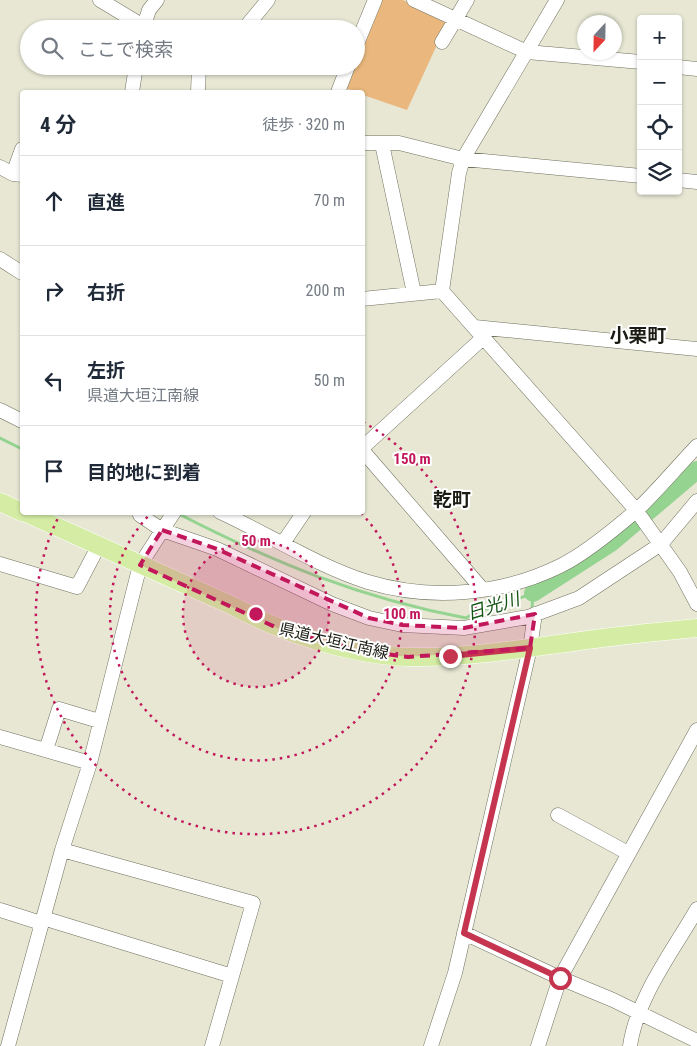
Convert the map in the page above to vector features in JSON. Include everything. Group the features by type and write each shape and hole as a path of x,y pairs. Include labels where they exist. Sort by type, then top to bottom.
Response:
{"main road":[{"name":"県道大垣江南線","path":"0,502 20,511"},
{"name":"県道大垣江南線","path":"29,515 284,631 363,651 408,657 450,656 697,628"}],"street":[{"path":"100,0 132,20"},
{"path":"147,20 149,10 157,0"},
{"path":"251,20 268,0"},
{"path":"365,24 375,0"},
{"path":"414,0 527,52 637,62"},
{"path":"442,42 467,0"},
{"path":"442,291 459,173 463,159 557,0"},
{"path":"682,67 697,69"},
{"path":"132,90 135,75"},
{"path":"198,90 199,75"},
{"path":"339,90 345,75"},
{"path":"365,143 399,143 463,159 637,176"},
{"path":"382,144 414,293"},
{"path":"0,167 18,175 20,162"},
{"path":"682,180 697,182"},
{"path":"0,259 20,272"},
{"path":"365,299 442,291"},
{"path":"442,291 637,511 680,572 697,604"},
{"path":"365,446 479,332 697,349"},
{"path":"0,410 20,420"},
{"path":"226,515 366,581 394,588 440,593 483,590 508,584 560,566 582,553 637,511 697,446"},
{"path":"365,452 483,590"},
{"path":"140,515 163,528 217,549 332,604 369,618 402,625 464,628 501,623 535,614 579,598 660,543 697,501"},
{"path":"8,1046 62,850 90,763 140,566 172,515"},
{"path":"283,543 302,515"},
{"path":"0,564 77,587 98,547"},
{"path":"431,1046 455,972 530,648 535,614"},
{"path":"46,750 59,709 99,722"},
{"path":"538,1046 560,978 697,730"},
{"path":"0,737 90,763"},
{"path":"558,815 628,853"},
{"path":"62,850 253,903 212,1046"},
{"path":"630,1046 639,1013 652,986 697,909"},
{"path":"0,910 42,920 232,976"},
{"path":"464,933 560,978 613,1000 697,1042"}],"highlighted area":[{"path":"162,530 217,549 369,618 402,625 464,628 535,614 530,648 408,657 363,651 284,631 140,565"}],"shaded area":[{"path":"381,0 403,0 447,23 407,110 365,96 365,90 347,89 352,75 365,75 365,42"}],"waterway":[{"name":"日光川","path":"0,438 20,448"},
{"name":"日光川","path":"533,593 611,543 697,470"},
{"name":"日光川","path":"181,515 282,562 353,589 389,600 466,618 481,609 492,609 533,593 532,609"}],"district":[{"name":"小栗町","path":"638,335"},
{"name":"乾町","path":"452,499"}],"route":[{"path":"450,656 530,648 510,738 490,812 464,933 560,978"}]}
